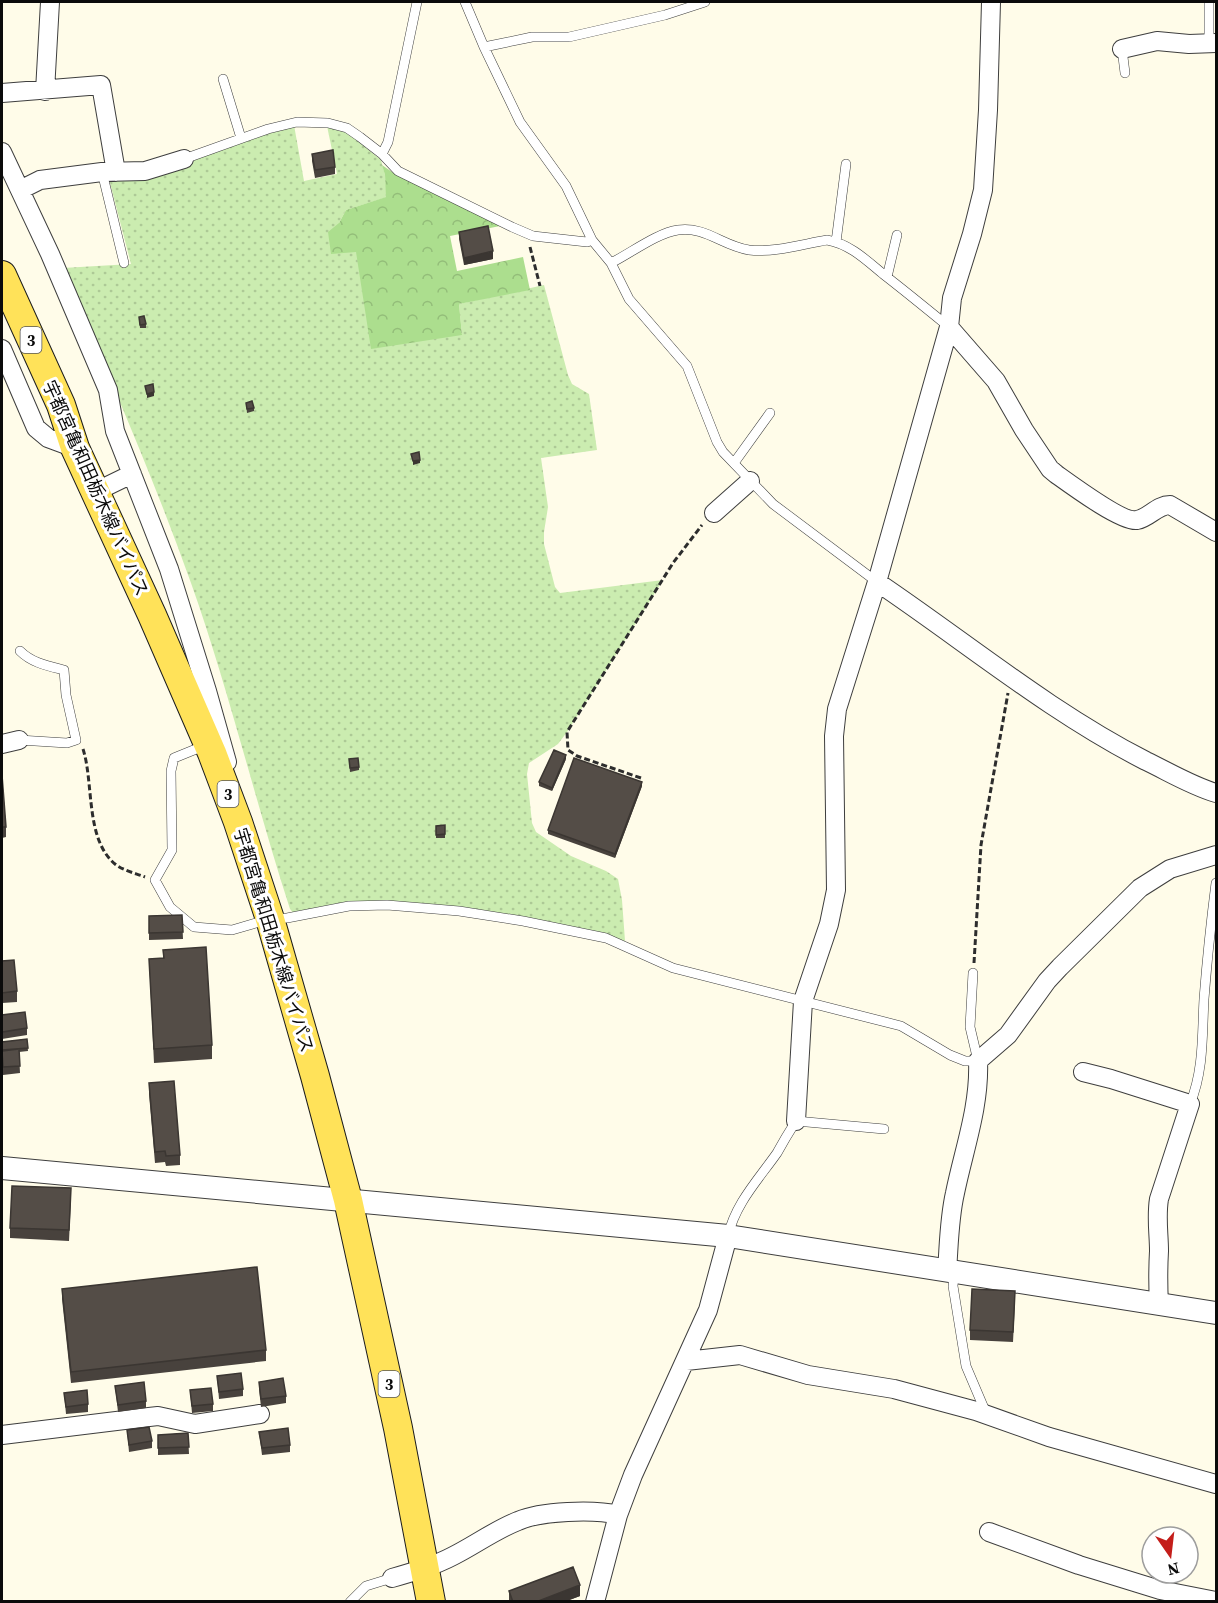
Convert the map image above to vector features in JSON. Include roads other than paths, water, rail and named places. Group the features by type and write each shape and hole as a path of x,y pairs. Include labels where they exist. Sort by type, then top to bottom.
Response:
{"main road":[{"name":"宇都宮亀和田栃木線バイパス","path":"2,275 61,405 75,448 208,744 238,822 270,919 348,1200 398,1428 426,1568 430,1602"}],"street":[{"path":"45,91 50,2"},
{"path":"796,1121 803,1001 829,924 836,890 834,736 837,709 877,582 949,327 952,298 983,190 991,2"},
{"path":"1122,49 1157,41 1189,44 1213,43"},
{"path":"2,93 101,85 109,172"},
{"path":"2,152 50,254 108,390 115,431 169,569 207,691 222,742 238,822"},
{"path":"20,190 40,180 109,172 145,171 184,159"},
{"path":"949,327 996,381 1024,430 1050,469 1056,474 1114,512 1133,520 1139,520 1164,505 1170,505 1216,532"},
{"path":"2,349 36,428 48,438 75,448"},
{"path":"95,492 132,474"},
{"path":"714,513 750,481"},
{"path":"877,582 936,621 1064,715 1120,748 1177,777 1216,793"},
{"path":"950,1272 948,1237 954,1194 978,1092 978,1061 1008,1035 1047,981 1060,967 1140,888 1170,869 1216,855"},
{"path":"1083,1072 1190,1104 1158,1199 1156,1213 1159,1304"},
{"path":"2,1168 728,1236 1216,1313"},
{"path":"595,1602 618,1515 633,1475 708,1310 728,1236"},
{"path":"686,1361 740,1355 808,1375 894,1389 987,1415 1049,1437 1216,1484"},
{"path":"2,1435 158,1416 195,1424 260,1414"},
{"path":"392,1578 451,1558 519,1520 544,1515 601,1511 618,1515"},
{"path":"989,1532 1079,1565 1149,1587 1216,1601"}],"lane":[{"path":"382,154 388,142 417,2"},
{"path":"465,2 520,122 566,186 592,240 611,263 629,299 687,366 723,452 773,504 877,582"},
{"path":"484,47 532,37 568,37 665,15 705,2"},
{"path":"1209,2 1213,43"},
{"path":"1122,49 1125,73"},
{"path":"223,80 241,138"},
{"path":"184,159 241,138 297,122 328,123 347,128 382,154 398,171 528,234 587,242 592,240"},
{"path":"836,242 846,164"},
{"path":"109,172 124,262"},
{"path":"611,263 677,230 702,231 730,244 748,249 765,250 827,240 852,250 949,327"},
{"path":"887,277 897,235"},
{"path":"734,463 770,412"},
{"path":"10,742 66,744 76,740 66,695 64,670 43,665 26,657 20,651"},
{"path":"208,744 174,758 171,771 172,850 155,880 170,907 194,927 232,930 270,919 365,905 421,907 502,918 606,938 673,968 901,1026 950,1055 965,1061 978,1061 970,1028 973,973"},
{"path":"1190,1104 1196,1089 1202,1054 1208,946 1216,883"},
{"path":"728,1236 731,1221 738,1206 796,1121 884,1129"},
{"path":"950,1272 966,1366 987,1415"},
{"path":"350,1602 366,1586 392,1578"}]}
